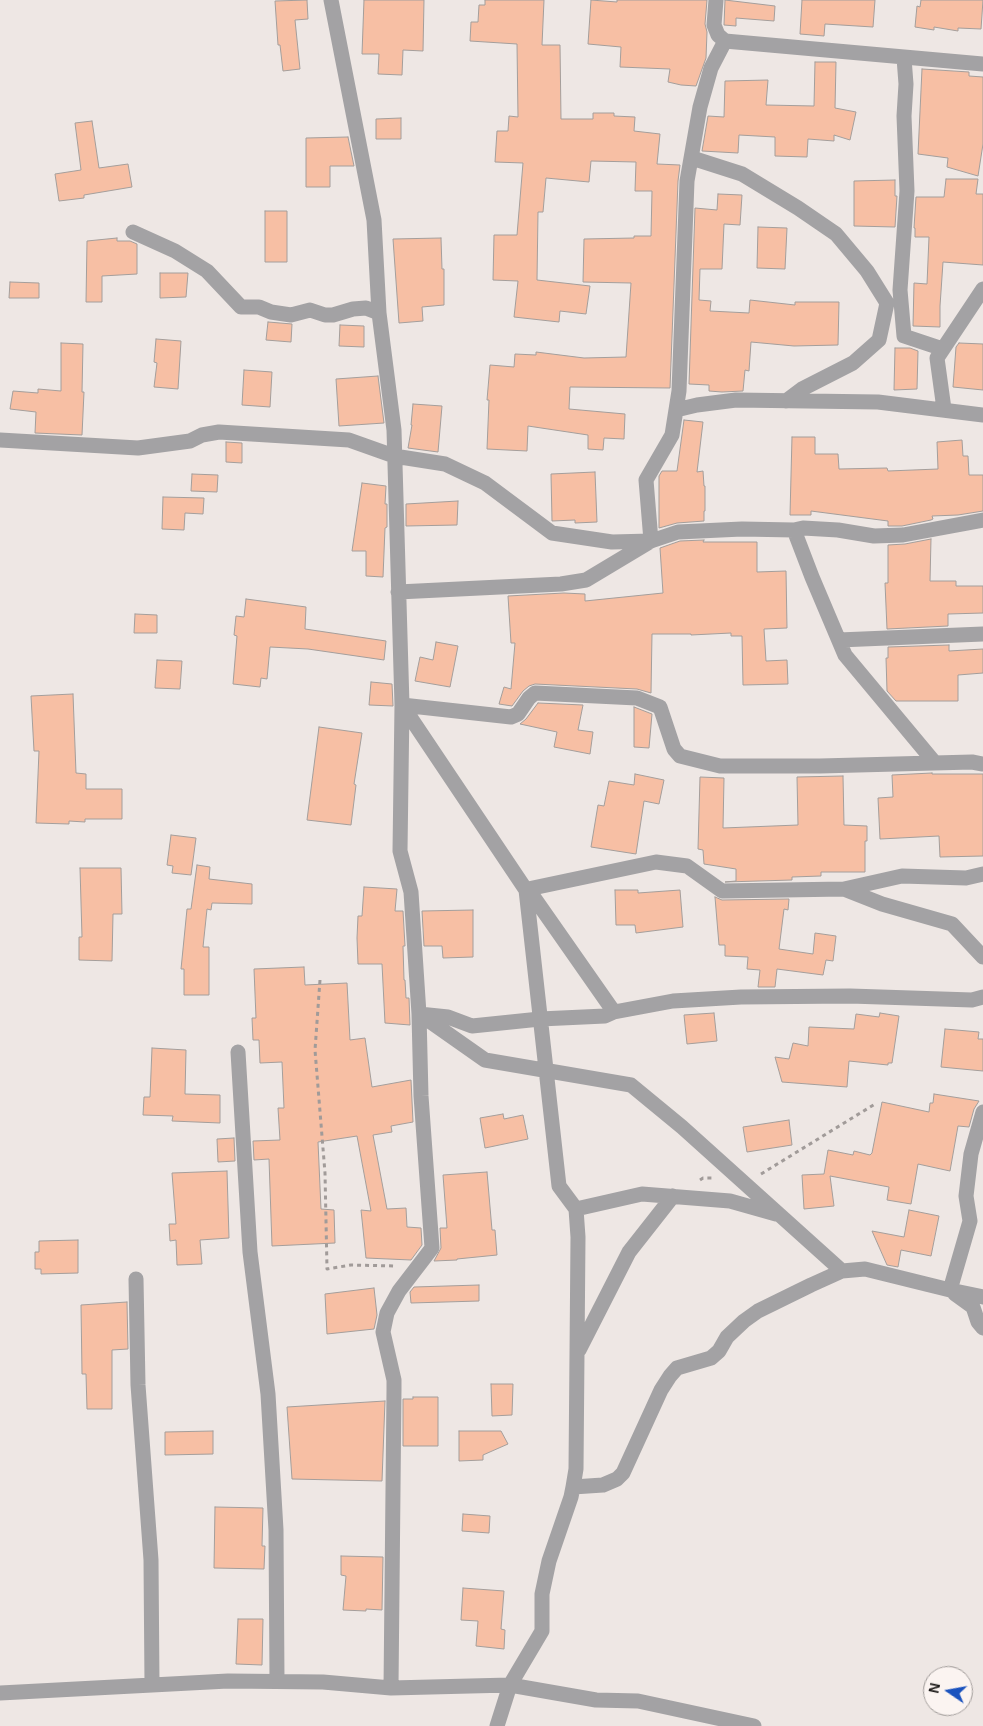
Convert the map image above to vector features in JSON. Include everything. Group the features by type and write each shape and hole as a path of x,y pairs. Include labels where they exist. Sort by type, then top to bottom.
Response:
{"street":[{"path":"331,0 374,220 379,313 394,430 402,705 400,851 411,892 420,1014 421,1096 432,1248 399,1291 387,1313 383,1332 394,1380 391,1688"},
{"path":"716,0 714,25 718,35 725,41 983,64"},
{"path":"651,541 646,480 672,435 679,391 687,182 700,107 711,68 725,41"},
{"path":"904,58 906,84 904,116 906,191 900,290 904,336"},
{"path":"692,158 742,174 836,234 867,271 887,303 879,340"},
{"path":"133,232 175,251 207,271 241,307 259,307 271,312 291,315 310,310 324,315 333,315 354,309 366,308 379,313"},
{"path":"944,409 937,358 983,289"},
{"path":"786,401 802,389 853,363 879,340 904,336 942,349"},
{"path":"676,410 684,407 736,400 878,402 983,415"},
{"path":"0,440 138,448 190,440 202,435 219,432 349,440 394,456 444,464 485,483 552,533 612,542 651,541"},
{"path":"398,592 561,584 586,580 651,541 678,532 742,529 794,530 803,528 838,530 874,536 904,534 983,520"},
{"path":"794,530 845,655 935,763"},
{"path":"840,640 983,634"},
{"path":"402,705 511,717 518,714 529,698 535,693 638,698 660,707 674,749 680,756 720,766 972,762 983,764"},
{"path":"402,705 526,890 559,1186 576,1209 578,1238 576,1469 571,1497 549,1561 543,1586 542,1632 510,1685 497,1726"},
{"path":"614,1012 528,889 656,862 687,866 722,891 844,889 902,876 966,878 983,874"},
{"path":"844,889 882,904 952,924 983,956"},
{"path":"420,1014 448,1017 472,1026 540,1019 604,1016 614,1012 673,1001 741,997 850,996 972,1000 983,997"},
{"path":"420,1014 485,1060 631,1085 682,1127 842,1270"},
{"path":"238,1052 250,1252 268,1403 276,1530 277,1681"},
{"path":"950,1290 970,1220 966,1196 971,1154 983,1112"},
{"path":"576,1209 642,1194 730,1201 781,1216"},
{"path":"577,1353 629,1252 673,1196"},
{"path":"573,1487 603,1485 617,1479 624,1473 661,1390 677,1368 711,1358 719,1351 727,1337 758,1311 842,1270 865,1269 983,1297"},
{"path":"136,1279 138,1385 151,1560 152,1685"},
{"path":"950,1290 973,1307 978,1322 983,1328"},
{"path":"0,1693 228,1681 323,1682 391,1688 510,1685 596,1700 638,1701 754,1726"}],"path":[{"path":"320,980 315,1050 324,1173 327,1269 350,1265 418,1266"},
{"path":"673,1196 703,1178 740,1179 765,1172 797,1150 875,1104"}],"building":[{"path":"307,0 308,19 295,20 300,69 283,71 280,45 278,45 275,1"},
{"path":"364,0 424,0 423,51 403,50 402,75 378,74 379,54 362,54"},
{"path":"485,0 544,0 542,45 560,45 561,119 593,119 593,113 614,113 614,116 635,117 634,131 660,134 657,164 680,165 670,388 570,387 569,409 625,414 624,439 604,438 603,450 588,449 588,435 528,426 527,451 487,449 489,400 487,400 490,365 514,367 515,354 536,355 536,352 584,358 626,357 631,283 583,282 584,239 651,236 652,191 635,191 636,162 591,161 589,182 546,178 543,212 538,212 537,280 590,286 586,314 560,311 559,322 514,317 518,281 493,280 494,235 517,235 523,163 495,162 497,131 508,131 509,116 518,117 517,44 470,41 471,22 478,22 479,5 485,5"},
{"path":"591,0 617,2 617,0 707,0 705,24 707,32 706,58 696,86 668,82 670,69 620,67 621,47 588,44"},
{"path":"725,0 775,6 774,21 736,18 736,26 724,25"},
{"path":"802,0 875,0 873,27 825,24 824,36 800,34"},
{"path":"921,0 983,0 981,29 958,28 958,31 934,27 934,30 915,27 917,6 920,7"},
{"path":"815,62 836,62 835,108 856,112 850,140 834,135 834,141 808,139 807,157 775,156 775,137 739,135 738,153 702,151 708,116 724,117 725,81 768,80 766,105 814,106"},
{"path":"922,69 969,72 969,76 983,77 983,144 978,176 947,167 948,158 918,154"},
{"path":"401,118 401,139 376,139 376,119"},
{"path":"92,121 99,168 128,164 132,187 84,195 84,198 59,201 55,174 81,170 75,123"},
{"path":"348,137 354,166 330,166 330,187 306,187 306,138"},
{"path":"946,179 978,179 976,194 983,194 983,265 943,262 940,327 913,326 914,283 927,284 929,237 915,237 916,197 944,197"},
{"path":"895,180 895,196 897,196 895,227 854,226 854,181"},
{"path":"718,194 742,195 740,225 724,224 722,269 700,269 699,300 711,301 710,311 749,313 750,300 795,305 795,302 839,302 838,345 794,346 751,342 749,371 745,370 743,391 709,391 709,385 689,384 695,208 717,210"},
{"path":"265,211 287,211 287,262 265,262"},
{"path":"758,227 787,228 785,269 757,268"},
{"path":"117,238 117,241 130,241 137,244 137,274 102,276 102,302 86,302 87,241"},
{"path":"441,238 442,269 444,269 444,305 422,307 423,321 399,323 393,239"},
{"path":"160,273 188,273 186,297 160,298"},
{"path":"10,282 39,283 39,298 9,298"},
{"path":"268,322 292,324 291,342 266,340"},
{"path":"340,325 364,326 364,347 339,346"},
{"path":"156,339 181,341 178,389 154,387 157,363 154,362"},
{"path":"61,343 83,344 82,392 84,392 82,435 35,433 36,412 10,409 13,391 38,393 38,389 61,391"},
{"path":"959,343 983,344 983,390 953,387 956,347"},
{"path":"895,348 910,348 918,351 917,389 894,390"},
{"path":"244,370 272,372 270,407 242,405"},
{"path":"378,376 384,423 339,426 336,379"},
{"path":"413,404 442,406 438,452 408,448"},
{"path":"684,420 703,422 697,472 703,471 705,486 704,521 677,523 659,528 659,476 662,471 677,471"},
{"path":"792,437 815,437 815,454 838,454 839,469 887,468 888,471 938,469 937,442 962,440 963,456 968,456 969,475 983,475 983,511 958,515 932,516 933,519 931,520 902,526 888,526 888,521 811,511 811,515 790,515"},
{"path":"226,442 242,443 242,463 226,462"},
{"path":"595,472 597,522 575,523 575,520 552,521 551,474"},
{"path":"192,474 218,475 217,492 191,491"},
{"path":"362,483 386,486 387,527 385,528 383,577 366,576 366,551 352,551"},
{"path":"163,497 204,498 203,514 185,513 184,530 162,529"},
{"path":"458,501 457,525 406,526 406,504"},
{"path":"931,539 930,581 956,581 956,586 983,586 983,613 948,614 948,626 887,629 885,583 888,583 888,545"},
{"path":"704,540 703,542 757,542 757,572 786,571 787,628 764,629 766,661 787,660 788,684 743,685 742,636 731,636 731,633 652,634 651,693 637,689 535,684 523,691 512,706 499,704 504,687 511,689 515,643 511,643 508,596 564,593 585,594 585,601 663,593 660,548 680,541"},
{"path":"246,599 306,607 305,629 386,641 384,660 308,649 270,647 267,679 261,678 260,687 233,684 237,636 234,635 236,616 244,617"},
{"path":"135,614 157,615 157,633 134,633"},
{"path":"436,642 458,646 450,687 415,681 420,657 433,660"},
{"path":"949,645 949,651 983,649 983,673 958,675 958,701 896,701 887,691 886,658 888,658 888,647"},
{"path":"157,660 182,661 180,689 155,688"},
{"path":"371,682 392,684 393,706 369,705"},
{"path":"73,694 76,773 86,774 86,789 122,789 122,819 85,819 85,822 69,821 69,824 36,823 39,751 34,751 31,696"},
{"path":"538,703 583,705 578,730 593,732 590,754 554,747 557,732 520,724"},
{"path":"634,707 652,714 649,748 634,747"},
{"path":"319,727 362,733 354,784 356,785 351,825 307,820"},
{"path":"932,773 983,774 983,856 940,857 939,836 880,839 878,798 893,797 892,775"},
{"path":"635,774 664,780 659,804 644,801 636,854 591,847 598,805 604,806 609,781 634,785"},
{"path":"843,776 844,825 867,826 865,872 821,872 821,876 792,877 792,880 725,882 736,881 736,869 704,864 703,850 698,849 700,777 724,778 723,828 798,825 797,777"},
{"path":"171,835 196,838 191,875 172,873 173,866 167,865"},
{"path":"197,865 210,867 209,879 252,884 252,904 212,903 211,910 207,909 203,947 209,947 209,995 184,995 184,969 181,969 187,909 191,909"},
{"path":"80,868 121,868 122,914 113,914 112,961 79,960 79,937 82,937"},
{"path":"364,887 397,889 395,911 403,911 404,980 406,998 409,998 410,1025 385,1023 382,964 358,964 358,916 362,916"},
{"path":"615,890 638,890 638,893 680,890 683,927 636,933 635,925 616,925"},
{"path":"715,897 722,900 789,899 788,910 784,909 779,949 813,954 815,933 836,936 833,961 826,960 823,975 777,969 775,987 758,987 760,970 747,969 748,957 725,956 725,945 719,945"},
{"path":"473,910 473,957 443,958 442,946 424,946 422,911"},
{"path":"304,967 305,985 347,983 350,1040 365,1038 372,1087 411,1080 413,1122 391,1126 392,1132 373,1135 387,1209 406,1208 407,1227 421,1228 422,1245 411,1260 366,1258 361,1210 371,1211 357,1136 318,1142 321,1209 334,1210 335,1243 272,1246 269,1159 254,1160 253,1141 280,1140 278,1108 284,1108 282,1062 260,1063 259,1040 253,1040 252,1018 256,1018 254,969"},
{"path":"714,1013 717,1041 687,1044 684,1015"},
{"path":"880,1013 899,1016 892,1063 888,1063 888,1065 849,1061 847,1087 782,1082 775,1057 789,1059 793,1043 808,1046 809,1027 854,1029 856,1014 879,1017"},
{"path":"945,1029 979,1032 978,1039 983,1039 983,1071 941,1067"},
{"path":"152,1048 186,1050 185,1094 220,1095 220,1123 172,1121 173,1116 143,1115 144,1097 150,1097"},
{"path":"934,1094 979,1101 974,1109 969,1127 958,1126 950,1171 918,1164 911,1204 887,1200 889,1187 830,1176 834,1206 804,1209 802,1175 824,1174 828,1150 853,1155 854,1151 870,1155 872,1153 882,1102 929,1112"},
{"path":"503,1114 504,1119 523,1115 528,1139 485,1148 480,1118"},
{"path":"789,1120 792,1145 747,1152 743,1127"},
{"path":"234,1138 235,1161 218,1162 217,1139"},
{"path":"227,1171 229,1238 200,1240 202,1264 177,1265 176,1240 170,1241 169,1224 176,1224 172,1173"},
{"path":"487,1172 492,1230 495,1230 497,1255 434,1261 441,1248 440,1228 447,1228 443,1175"},
{"path":"909,1210 939,1216 931,1256 901,1250 898,1267 887,1265 872,1231 904,1237"},
{"path":"78,1240 78,1273 41,1274 41,1269 35,1269 35,1252 39,1252 39,1241"},
{"path":"479,1285 479,1301 411,1303 410,1292 414,1287"},
{"path":"374,1288 377,1315 374,1329 327,1334 325,1294"},
{"path":"127,1302 128,1349 112,1350 112,1409 87,1409 86,1374 82,1374 81,1305"},
{"path":"491,1384 513,1384 512,1415 492,1416"},
{"path":"413,1397 438,1397 438,1446 403,1446 403,1399 413,1399"},
{"path":"385,1401 382,1481 292,1479 287,1407"},
{"path":"213,1431 213,1454 165,1455 165,1432"},
{"path":"459,1431 501,1431 508,1444 483,1455 483,1460 459,1461"},
{"path":"215,1507 263,1508 262,1546 265,1546 264,1569 214,1568"},
{"path":"463,1514 490,1516 489,1533 462,1531"},
{"path":"341,1556 383,1557 382,1610 343,1610 346,1576 341,1575"},
{"path":"463,1588 504,1591 501,1629 505,1630 504,1649 476,1646 478,1621 461,1620"},
{"path":"238,1619 263,1619 262,1665 236,1664"}]}
